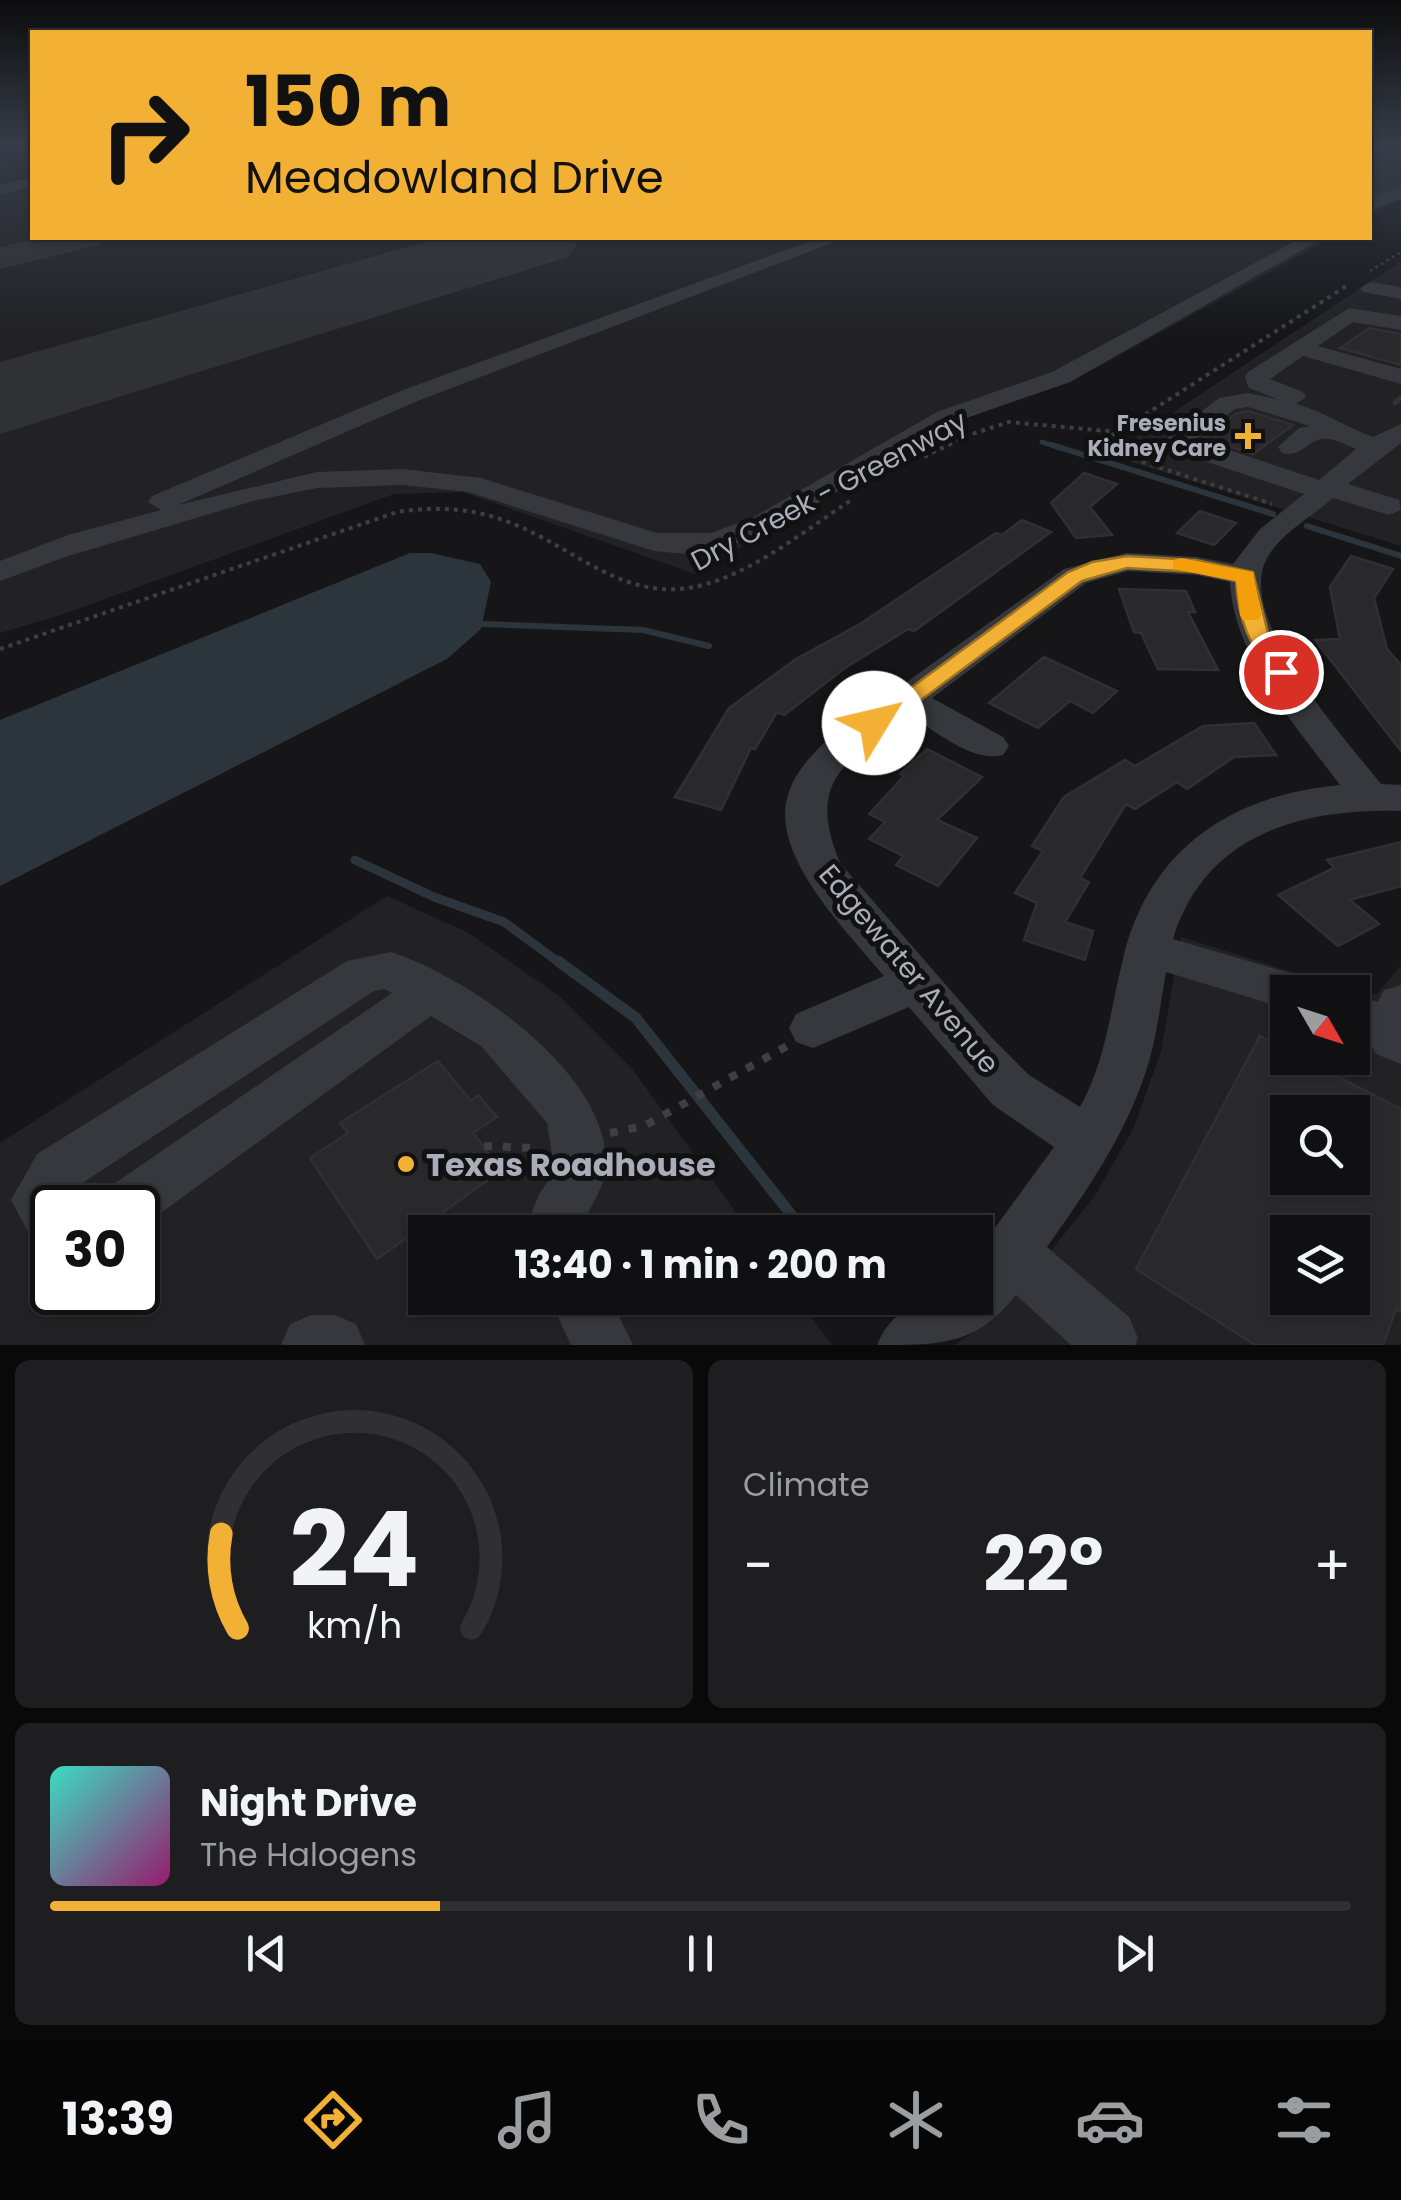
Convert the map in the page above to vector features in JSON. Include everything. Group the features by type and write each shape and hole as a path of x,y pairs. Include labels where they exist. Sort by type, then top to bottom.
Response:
{"street":[{"path":"61,550 295,439 831,240"},
{"path":"295,439 270,455 276,469 294,477 438,478 505,494 638,539 687,546 716,542 762,524 946,417 1061,377 1310,240"},
{"path":"1391,265 1401,292"},
{"path":"1393,436 1258,383 1257,377 1350,315 1401,323"},
{"path":"1300,348 1401,378"},
{"path":"1329,430 1314,416 1262,401 1238,400 1179,439 1189,447 1278,457 1326,489 1398,503"},
{"path":"1278,457 1308,434 1329,430 1393,436"},
{"path":"1385,796 1259,642 1248,608 1246,576 1265,541 1393,436"},
{"path":"0,572 248,494 317,480"},
{"name":"Edgewater Avenue","path":"1089,1141 1012,1090 822,870 807,832 806,798 817,773 842,746 1075,576 1100,566 1162,562 1246,576"},
{"path":"907,700 990,746"},
{"path":"907,1345 974,1303 1089,1141 1122,1069 1148,949 1165,900 1195,858 1238,826 1304,804 1385,796"},
{"path":"1148,949 1270,985"},
{"path":"47,1185 56,1170 363,974 391,970 498,1032 571,1114 580,1160 574,1190 557,1215"},
{"path":"809,1034 916,983"},
{"path":"156,1185 429,992"},
{"path":"1010,1252 1111,1343"},
{"path":"587,1315 603,1345"},
{"path":"310,1345 334,1345"}],"path":[{"path":"1278,506 1096,446 1391,265"},
{"name":"Dry Creek - Greenway","path":"916,462 969,435 1014,422 1118,432"},
{"name":"Dry Creek - Greenway","path":"0,649 396,512 440,508 498,517 542,537 609,580 668,591 699,586 730,573 859,495"},
{"path":"608,1133 644,1126 809,1034"},
{"path":"484,1146 538,1148"}],"shaded area":[{"path":"0,208 30,208 30,240 1327,240 1069,383 968,415 695,574 463,492 394,494 61,615 0,633"},
{"path":"1401,261 1401,546 1109,455"},
{"path":"410,553 431,553 480,564 491,582 481,629 447,659 0,886 0,720"},
{"path":"387,896 469,933 559,996 633,1070 738,1215 408,1215 408,1315 810,1315 832,1345 0,1345 0,1143"},
{"path":"1181,937 1302,975 1270,975 1270,1075 1370,1075 1370,996 1378,993 1401,965 1401,1345 955,1345 1006,1307 1094,1197 1134,1127 1161,1051"}],"building":[{"path":"1369,328 1401,334 1401,365 1340,348"},
{"path":"1248,411 1293,425 1253,454 1204,437 1237,413"},
{"path":"1084,473 1117,484 1090,507 1112,535 1076,538 1051,503"},
{"path":"1200,511 1236,523 1214,545 1177,533"},
{"path":"1022,520 1051,532 914,631 908,629 845,668 784,715 777,712 755,749 751,748 721,810 675,797 729,708 796,659 860,624 996,533 1002,535"},
{"path":"1351,556 1393,569 1374,598 1387,649 1401,665 1401,751 1315,640 1340,639 1330,587"},
{"path":"1119,589 1186,591 1195,612 1188,612 1218,670 1158,669 1141,633 1134,632"},
{"path":"1044,657 1117,691 1093,713 1070,701 1038,728 989,703"},
{"path":"1254,723 1276,755 1234,757 1187,789 1177,782 1135,809 1126,804 1080,878 1089,882 1065,922 1093,931 1085,960 1024,940 1037,903 1015,893 1043,851 1032,846 1064,797 1125,760 1135,766 1203,726"},
{"path":"927,749 982,777 937,820 977,838 938,886 896,865 903,856 869,839 885,822 869,814 904,776 900,774"},
{"path":"1401,842 1401,886 1350,900 1379,924 1338,946 1278,895 1334,868 1327,860"},
{"path":"1260,1036 1270,1041 1270,1075 1334,1075 1401,1109 1401,1312 1396,1309 1383,1345 1255,1345 1136,1269"},
{"name":"Texas Roadhouse","path":"438,1061 471,1101 478,1095 497,1117 473,1133 502,1170 439,1215 408,1215 408,1237 377,1259 310,1158 348,1133 340,1123"}],"waterway":[{"path":"1395,403 1401,398"},
{"path":"1042,442 1060,448"},
{"path":"1052,445 1273,514"},
{"path":"1307,526 1401,556"},
{"path":"482,624 643,630 709,646"},
{"path":"355,860 434,897 504,922 561,964"},
{"path":"558,961 636,1018 792,1215"}],"taxiway":[{"path":"0,258 78,240"},
{"path":"0,396 39,388"}],"runway":[{"path":"0,399 529,240"}],"slow traffic":[{"path":"1181,564 1246,576 1250,615"}],"place":[{"name":"Fresenius Kidney Care","path":"1248,436"},
{"name":"Texas Roadhouse","path":"406,1164"}],"route":[{"path":"874,723 1075,576 1100,566 1127,562 1162,562 1246,576 1248,608 1259,642 1281,672"}]}
